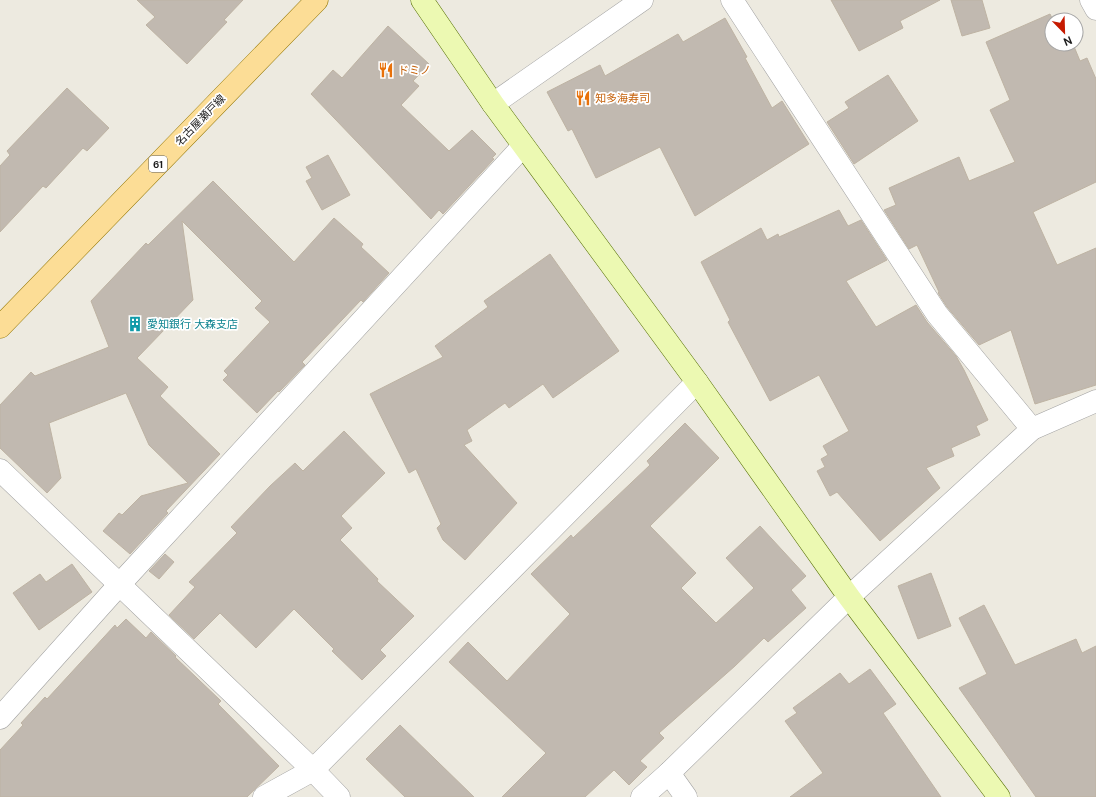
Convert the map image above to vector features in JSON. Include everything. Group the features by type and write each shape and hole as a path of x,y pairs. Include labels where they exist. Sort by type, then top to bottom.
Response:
{"main road":[{"name":"名古屋瀬戸線","path":"0,327 317,0"}],"street":[{"path":"422,0 523,146 697,382 849,597 999,797"},
{"path":"493,104 642,0"},
{"path":"732,0 937,314 1032,429"},
{"path":"1091,0 1096,9"},
{"path":"0,718 119,586 523,146"},
{"path":"264,797 313,770 697,382"},
{"path":"642,797 669,773 849,597 1032,429 1096,401"},
{"path":"0,470 119,586 313,770 339,797"},
{"path":"669,773 686,797"}],"building":[{"path":"137,0 243,0 224,20 227,22 187,64 146,25 155,17"},
{"path":"831,0 940,0 900,21 903,28 859,51"},
{"path":"951,0 982,0 990,28 962,36"},
{"path":"1044,17 1044,52 1076,52 1080,61 1087,58 1096,79 1096,182 1033,212 1057,265 1096,248 1096,385 1035,404 1011,330 979,345 947,307 938,293 939,292 917,245 909,249 884,210 896,205 889,188 959,157 969,181 1015,162 990,110 1010,100 986,42"},
{"path":"725,18 747,57 745,58 772,108 782,101 809,144 695,216 660,147 596,178 572,129 568,131 547,92 600,65 605,76 678,34 683,42"},
{"path":"388,26 429,64 413,81 419,86 401,105 449,151 472,130 496,154 492,158 494,159 443,214 439,210 431,219 311,94 333,70 342,78"},
{"path":"888,75 918,121 854,164 827,122 849,108 845,102"},
{"path":"67,88 109,128 87,151 83,148 46,188 43,186 0,232 0,166 10,155 7,151"},
{"path":"328,155 350,195 322,210 306,181 312,178 306,167"},
{"path":"213,181 294,262 334,218 363,244 361,247 389,273 363,302 361,300 302,362 305,365 257,413 223,380 228,375 224,371 270,322 255,308 262,301 182,221 193,300 137,358 168,387 160,396 220,454 166,511 168,513 130,554 103,531 119,513 122,515 141,496 188,483 149,445 126,393 49,423 61,478 47,493 0,448 0,405 31,372 35,376 109,347 91,301 146,243 148,245"},
{"path":"839,210 848,226 861,220 887,260 846,281 876,327 916,305 927,322 956,356 988,420 976,426 980,435 951,448 954,456 926,468 940,488 880,541 837,492 830,496 817,471 825,467 821,459 828,455 823,446 849,431 819,375 770,401 728,322 730,320 701,262 761,228 767,240 778,234 779,237"},
{"path":"550,254 619,351 553,398 543,384 509,408 505,403 467,430 472,441 464,445 517,503 465,560 443,540 437,528 441,524 416,469 409,473 370,394 443,357 435,346 488,307 484,301"},
{"path":"685,423 719,458 650,526 696,573 681,588 716,623 754,588 726,558 760,526 806,576 791,590 806,608 768,642 764,638 735,666 659,733 664,738 640,761 647,767 629,785 614,770 585,797 502,797 546,753 449,662 468,642 507,681 570,614 531,574 571,535 573,538 650,465 647,461"},
{"path":"344,431 385,473 341,516 352,528 340,540 378,579 377,581 414,616 380,650 386,656 362,680 332,651 334,649 294,609 256,648 220,613 194,639 169,615 195,587 189,582 237,533 231,527 270,486 295,463 303,471"},
{"path":"165,554 174,562 159,579 149,571"},
{"path":"72,564 92,592 39,630 13,593 40,574 46,582"},
{"path":"931,573 951,626 918,639 898,586"},
{"path":"984,605 1015,665 1076,639 1082,653 1096,646 1096,797 1036,797 959,688 987,674 959,618"},
{"path":"126,619 146,638 151,632 176,656 175,657 221,701 218,704 279,766 247,797 0,797 0,750 23,725 21,723 45,697 47,699 115,625 117,628"},
{"path":"870,669 896,704 883,713 941,797 790,797 823,773 785,721 797,713 793,708 840,673 849,684"},
{"path":"400,725 474,797 405,797 366,759"}],"place":[{"name":"ドミノ","path":"386,70"},
{"name":"知多海寿司","path":"583,98"},
{"name":"愛知銀行 大森支店","path":"135,324"}]}
